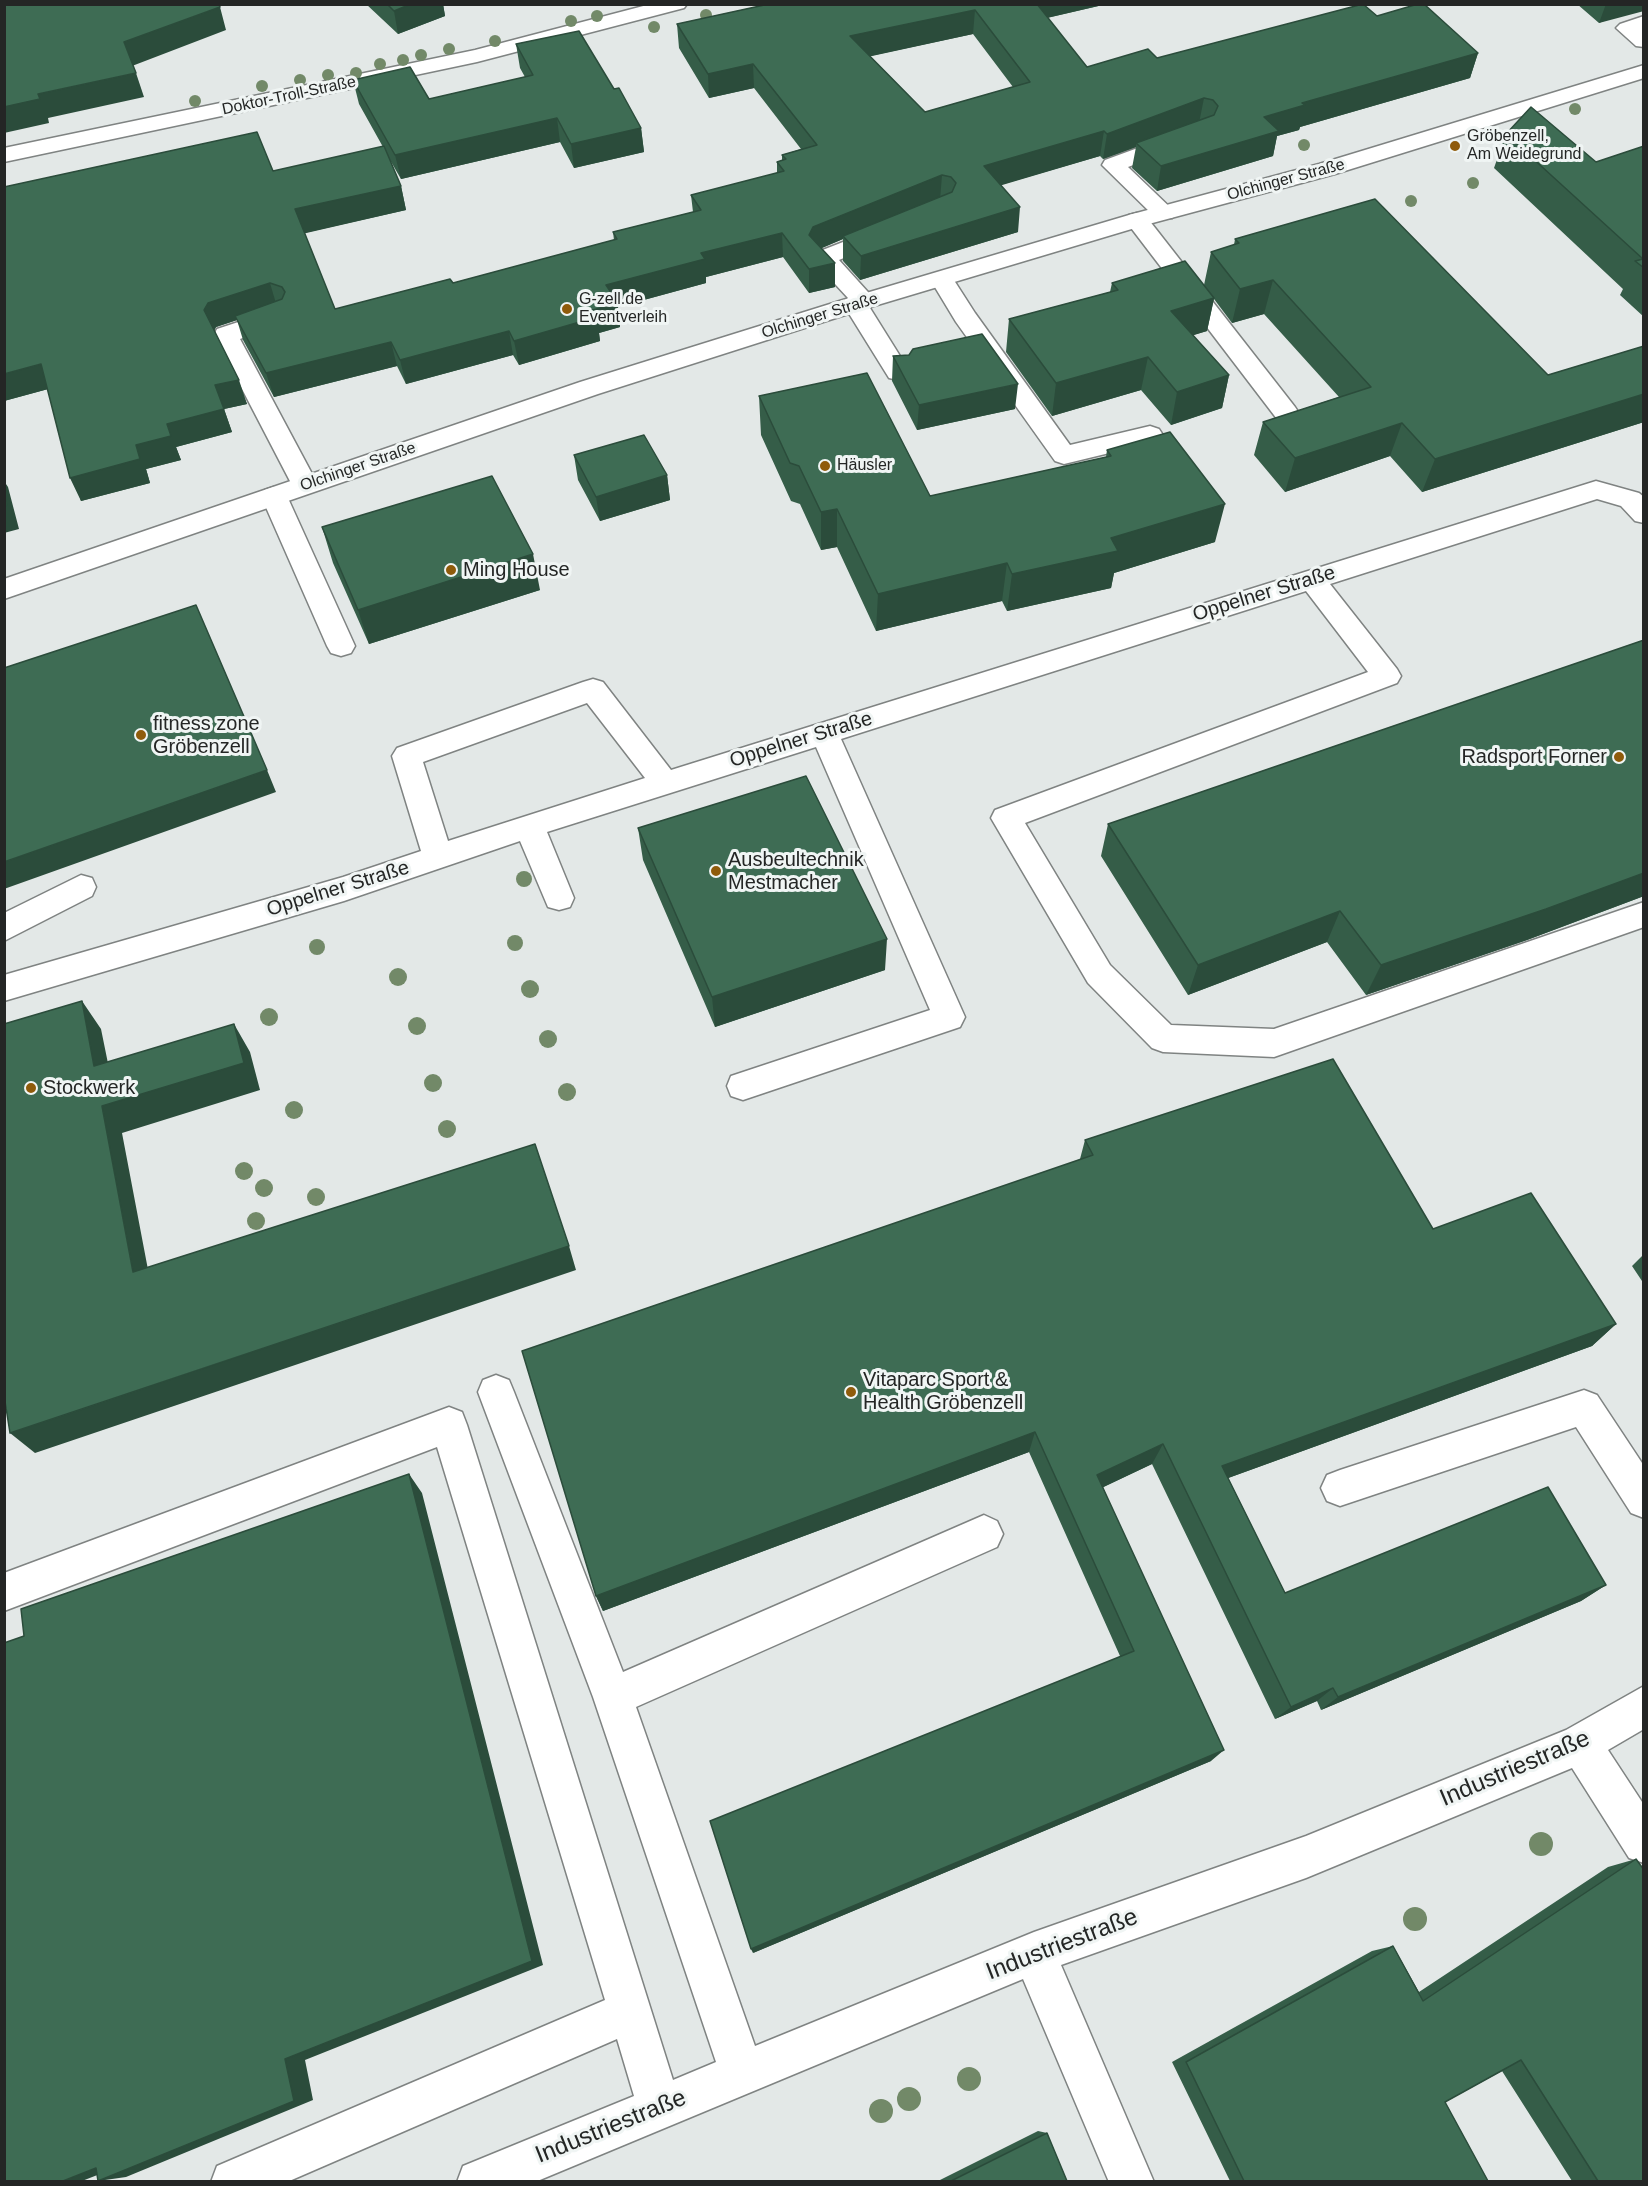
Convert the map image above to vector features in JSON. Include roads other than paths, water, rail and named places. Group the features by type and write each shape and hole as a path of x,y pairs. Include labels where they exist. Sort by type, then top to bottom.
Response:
{"street":[{"name":"Doktor-Troll-Straße","path":"4,155 477,56 677,4"},
{"path":"1644,22 1627,28 1644,40"},
{"name":"Olchinger Straße","path":"4,589 589,388 860,303 1137,220 1326,169 1644,71"},
{"path":"1164,213 1113,165 1200,132"},
{"path":"1137,220 1286,413"},
{"path":"898,372 860,303 823,258 909,223"},
{"path":"942,279 965,317 1064,455 1150,435"},
{"path":"278,317 226,335 305,485"},
{"name":"Oppelner Straße","path":"4,988 344,889 529,826 1596,490 1629,499 1644,514"},
{"path":"274,496 341,646"},
{"path":"1311,579 1387,676 1006,818 1099,974 1163,1038 1274,1042 1644,914"},
{"path":"438,857 407,756 593,690 665,783"},
{"path":"743,1086 949,1017 824,733"},
{"path":"529,826 559,898"},
{"path":"4,928 81,887"},
{"path":"496,1392 613,1697 742,2073"},
{"path":"1341,1488 1584,1407 1644,1500"},
{"path":"4,1592 449,1425 660,2108"},
{"path":"613,1697 984,1534"},
{"name":"Industriestraße","path":"478,2181 1034,1953 1306,1857 1580,1744 1642,1710"},
{"path":"1580,1744 1644,1843"},
{"path":"1034,1953 1132,2181"},
{"path":"233,2181 629,2012"}],"place":[{"name":"Gröbenzell, Am Weidegrund","path":"1455,146"},
{"name":"G-zell.de Eventverleih","path":"567,309"},
{"name":"Häusler","path":"825,466"},
{"name":"Ming House","path":"451,570"},
{"name":"fitness zone Gröbenzell","path":"141,735"},
{"name":"Radsport Forner","path":"1619,757"},
{"name":"Ausbeultechnik Mestmacher","path":"716,871"},
{"name":"Stockwerk","path":"31,1088"},
{"name":"Vitaparc Sport & Health Gröbenzell","path":"851,1392"}]}
